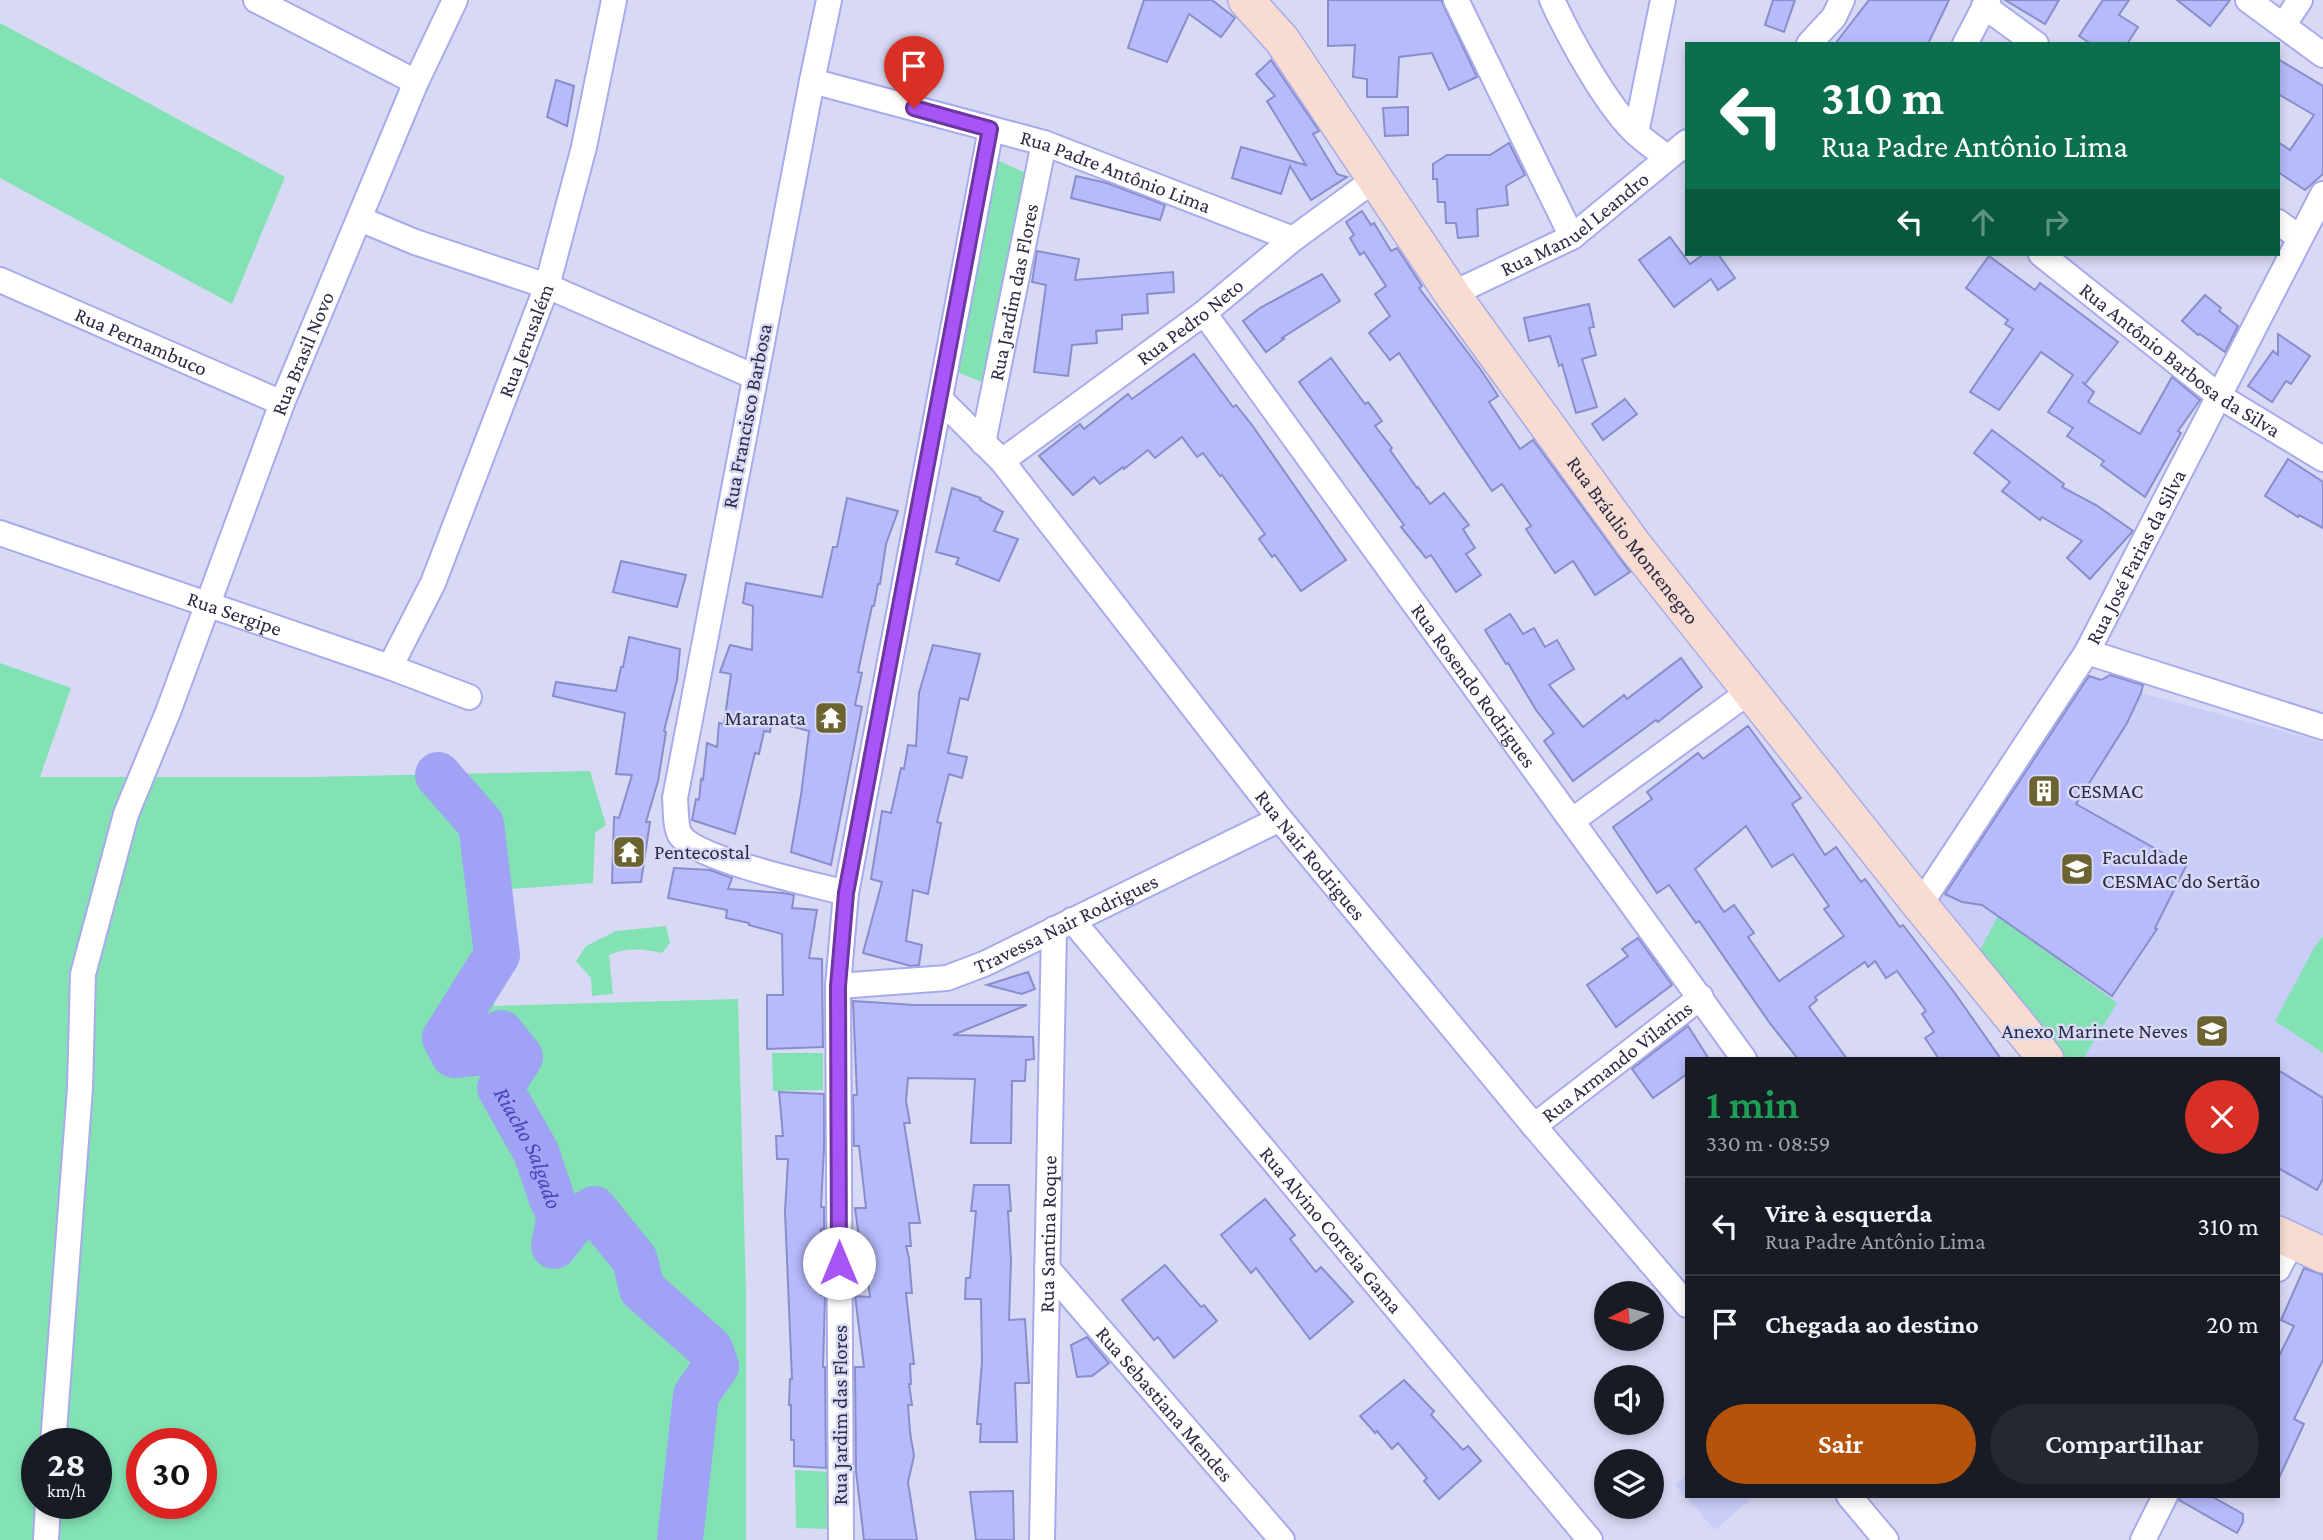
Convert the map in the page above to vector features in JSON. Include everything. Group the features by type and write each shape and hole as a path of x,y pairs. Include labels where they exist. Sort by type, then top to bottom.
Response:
{"street":[{"path":"256,0 416,82"},
{"name":"Rua Brasil Novo","path":"54,1428 80,1087 83,974 126,814 168,712 282,403 416,82 455,0"},
{"name":"Rua Jerusalém","path":"390,667 433,583 547,286 584,147 614,0"},
{"name":"Rua Francisco Barbosa","path":"829,0 675,798 678,833 688,843 723,859 846,893"},
{"name":"Rua Bráulio Montenegro","path":"1247,0 1282,40 1452,294 1634,545 2044,1057"},
{"path":"1456,0 1572,237"},
{"path":"1552,0 1561,20 1614,107 1636,134 1667,157"},
{"path":"1636,134 1663,0"},
{"path":"1811,42 1834,17 1842,0"},
{"path":"2248,0 2323,54"},
{"path":"2283,26 2300,0"},
{"path":"1966,42 1986,3 2034,42"},
{"name":"Rua Padre Antônio Lima","path":"812,81 1044,143 1293,239"},
{"name":"Rua Jardim das Flores","path":"841,1540 838,986 846,893 990,129"},
{"name":"Rua Jardim das Flores","path":"983,443 1044,143"},
{"name":"Rua Manuel Leandro","path":"1452,294 1572,237 1685,144"},
{"name":"Rua Pedro Neto","path":"1002,461 1204,313 1293,239 1375,179"},
{"name":"Rua José Farias da Silva","path":"1920,905 2087,652 2219,396 2310,230 2323,194"},
{"path":"360,219 415,243 547,286 755,377"},
{"path":"2280,222 2310,230"},
{"name":"Rua Antônio Barbosa da Silva","path":"2044,256 2219,396 2323,459"},
{"name":"Rua Pernambuco","path":"0,280 282,403"},
{"name":"Rua Rosendo Rodrigues","path":"1204,313 1743,1057"},
{"name":"Rua Nair Rodrigues","path":"940,399 1002,461 1280,819 1685,1304"},
{"name":"Rua Sergipe","path":"0,533 390,667 469,697"},
{"path":"2087,652 2323,727"},
{"path":"1573,820 1750,691"},
{"name":"Travessa Nair Rodrigues","path":"838,986 947,978 984,964 1280,819"},
{"name":"Rua Santina Roque","path":"1046,1535 1047,1268 1063,924"},
{"name":"Rua Alvino Correia Gama","path":"1063,924 1590,1540"},
{"name":"Rua Armando Vilarins","path":"1534,1126 1701,997"},
{"name":"Rua Sebastiana Mendes","path":"1047,1268 1282,1540"},
{"path":"1851,1498 1886,1540"},
{"path":"2143,1540 2164,1498"},
{"path":"47,1540 48,1519"}],"shaded area":[{"name":"Faculdade CESMAC do Sertão","path":"2120,669 2144,682 2141,693 2323,742 2323,1241 2280,1220 2280,1057 2064,1057 1927,901 2078,672 2101,680"},
{"path":"1685,1476 1685,1496 1675,1485"},
{"path":"1687,1498 1752,1498 1715,1530"}],"green space":[{"path":"0,23 285,177 232,304 0,178"},
{"path":"997,160 1028,174 986,384 957,372"},
{"path":"0,663 71,688 40,777 310,777 590,771 606,825 595,833 593,883 498,890 494,1006 738,999 746,1292 746,1540 0,1540"},
{"path":"1998,916 2117,1003 2084,1057 2064,1057 1977,956"},
{"path":"666,926 670,943 662,953 635,950 609,955 613,994 592,996 591,978 576,961 586,946 616,931"},
{"path":"2323,936 2323,1053 2275,1021"},
{"path":"772,1053 823,1053 823,1090 773,1091"},
{"path":"795,1470 831,1472 832,1529 796,1528"}],"building":[{"path":"1144,0 1212,0 1235,18 1221,37 1189,14 1167,62 1128,48"},
{"path":"1328,0 1441,0 1477,77 1449,90 1432,53 1399,57 1397,97 1367,97 1367,79 1353,77 1355,45 1328,46"},
{"path":"1773,0 1795,0 1784,32 1765,25"},
{"path":"1869,0 1949,0 1929,42 1837,42"},
{"path":"2005,0 2059,0 2045,24"},
{"path":"2103,0 2129,0 2119,15 2138,27 2128,42 2088,42 2079,36"},
{"path":"2177,0 2230,0 2210,26"},
{"path":"1271,60 1319,131 1313,134 1337,174 1347,177 1311,200 1290,166 1281,194 1232,178 1241,147 1306,165 1267,101 1275,96 1256,74"},
{"path":"2280,60 2323,86 2323,174 2305,190 2280,173 2280,143 2290,150 2314,115 2280,95"},
{"path":"556,80 574,86 567,126 547,117"},
{"path":"1408,107 1408,135 1385,136 1383,108"},
{"path":"1509,143 1525,175 1506,186 1508,205 1477,209 1478,236 1458,238 1456,223 1446,223 1445,202 1438,202 1433,164 1447,155 1490,155"},
{"path":"1076,176 1107,183 1165,205 1160,220 1071,198"},
{"path":"1362,211 1371,225 1374,223 1391,251 1397,248 1422,286 1419,288 1481,370 1498,396 1489,402 1520,449 1533,440 1630,572 1595,595 1573,561 1555,573 1526,529 1531,526 1502,484 1492,491 1399,353 1390,360 1369,333 1390,316 1375,294 1386,286 1364,252 1360,255 1350,238 1354,235 1346,222"},
{"path":"1670,237 1690,264 1701,256 1719,256 1735,278 1718,290 1711,279 1674,307 1639,260"},
{"path":"1037,251 1079,259 1075,280 1173,272 1174,292 1147,294 1148,313 1122,315 1122,329 1096,331 1097,343 1072,345 1068,376 1034,372 1046,285 1032,282"},
{"path":"1989,256 2035,290 2040,283 2118,342 2085,384 2082,382 2094,392 2088,402 2140,434 2172,377 2200,400 2178,431 2181,433 2145,497 2101,465 2104,461 2067,436 2073,428 2048,412 2073,375 2041,352 1999,410 1970,392 2013,329 2005,324 2008,320 1966,288"},
{"path":"1322,274 1340,301 1282,338 1284,339 1266,352 1243,321 1260,308"},
{"path":"2205,295 2238,326 2225,352 2182,321"},
{"path":"1589,304 1594,327 1589,328 1596,355 1582,359 1597,407 1576,413 1562,364 1559,366 1550,336 1529,341 1524,318"},
{"path":"2278,334 2310,356 2291,384 2286,381 2272,402 2248,386 2273,351 2278,355"},
{"path":"1194,354 1233,407 1236,405 1252,425 1346,560 1301,591 1275,555 1272,557 1259,539 1265,534 1222,475 1220,476 1203,453 1197,457 1182,437 1155,458 1148,450 1100,484 1094,477 1073,495 1039,456 1080,424 1084,429 1128,394 1132,399"},
{"path":"1331,358 1365,404 1368,402 1382,421 1375,426 1430,504 1444,493 1469,525 1463,529 1475,548 1466,554 1481,575 1456,592 1431,555 1426,558 1401,527 1404,525 1299,382"},
{"path":"1625,399 1637,414 1603,440 1592,424"},
{"path":"1992,430 2064,484 2062,487 2096,505 2133,531 2090,579 2067,558 2082,541 2042,517 2040,520 2002,491 2010,482 1974,453"},
{"path":"2288,459 2323,482 2323,528 2299,515 2298,517 2265,496"},
{"path":"952,488 981,498 980,500 1003,512 994,531 1018,539 999,581 956,564 959,558 936,552"},
{"path":"847,498 898,511 886,544 880,584 872,606 858,672 862,673 855,705 862,707 831,865 791,852 809,731 772,721 770,732 764,731 759,754 755,753 735,834 692,820 696,799 699,800 701,779 703,780 707,743 717,747 719,723 724,724 731,674 720,672 730,645 752,650 753,606 743,603 746,583 822,597 833,547 837,547"},
{"path":"621,561 686,575 677,607 613,592"},
{"path":"1510,614 1523,634 1534,628 1545,647 1557,640 1574,669 1549,685 1583,727 1624,695 1627,699 1681,658 1702,687 1658,722 1656,720 1573,781 1544,741 1554,733 1536,710 1485,630"},
{"path":"629,637 680,649 677,680 664,731 666,732 658,781 646,822 650,822 641,882 612,883 614,817 619,818 632,775 616,774 625,713 553,696 556,682 616,691"},
{"path":"933,645 980,654 968,700 960,698 948,753 967,757 962,778 949,774 937,822 941,823 928,894 913,890 906,941 922,945 919,965 911,966 863,953 882,882 871,879 882,811 891,813 908,745 916,746 919,693"},
{"name":"CESMAC","path":"2110,675 2143,685 2141,693 2127,723 2076,804 2186,866 2155,928 2157,929 2112,996 1982,905 1962,902 1945,894 2089,676 2101,680"},
{"path":"1748,726 1801,798 1792,804 1825,855 1836,847 1861,882 1865,879 1900,927 1903,925 1954,992 2000,1057 1938,1057 1925,1038 1934,1032 1922,1014 1926,1011 1897,971 1886,978 1875,961 1868,967 1865,962 1815,997 1817,1000 1809,1007 1846,1057 1796,1057 1699,921 1696,923 1669,885 1657,893 1613,827 1652,799 1647,792 1698,753 1703,759","holes":["1746,826 1772,867 1793,854 1829,906 1824,909 1844,936 1779,981 1748,937 1754,933 1734,905 1724,912 1695,869"]},
{"path":"674,868 710,870 732,878 728,889 794,895 792,908 817,910 809,958 822,959 823,1047 767,1049 767,995 783,995 782,934 726,918 727,910 668,898"},
{"path":"1638,938 1672,985 1616,1027 1587,985 1628,956 1622,949"},
{"path":"1028,972 1035,989 1022,994 987,985"},
{"path":"853,1001 914,1005 1027,1005 953,1035 1033,1037 1034,1059 1026,1060 1025,1081 1012,1081 1011,1143 971,1143 975,1079 908,1078 906,1101 910,1123 904,1123 920,1223 909,1223 911,1246 906,1246 912,1293 906,1293 914,1364 910,1364 909,1384 912,1405 908,1405 914,1456 908,1482 917,1540 864,1540 856,1471 855,1367 864,1367 855,1296 870,1297 864,1246 860,1246 855,1208 866,1208 859,1146 854,1146 853,1095 857,1095"},
{"path":"1688,1026 1708,1057 1685,1057 1685,1075 1653,1098 1632,1069"},
{"path":"2280,1071 2323,1098 2323,1179 2317,1190 2280,1169"},
{"path":"779,1092 824,1094 821,1207 824,1207 824,1229 821,1229 820,1277 823,1277 821,1295 825,1295 823,1367 826,1468 794,1466 794,1440 791,1440 789,1405 792,1379 785,1212 788,1159 777,1159 776,1136 783,1136"},
{"path":"974,1185 1009,1185 1009,1320 1025,1319 1029,1383 1015,1383 1017,1442 980,1442 981,1424 977,1424 982,1361 981,1299 965,1299 966,1278 970,1278 976,1211 971,1211"},
{"path":"1265,1199 1295,1235 1290,1239 1316,1272 1321,1267 1353,1302 1310,1339 1256,1268 1251,1273 1221,1235"},
{"path":"1165,1265 1201,1307 1204,1305 1217,1321 1174,1358 1158,1337 1154,1340 1122,1300"},
{"path":"2304,1268 2323,1275 2323,1360 2294,1419 2304,1424 2280,1476 2280,1354 2294,1326 2281,1320"},
{"path":"1087,1337 1109,1363 1092,1376 1077,1377 1071,1345"},
{"path":"1404,1380 1434,1411 1431,1415 1463,1450 1468,1446 1481,1461 1439,1499 1424,1481 1427,1478 1398,1443 1392,1449 1360,1416"},
{"path":"1013,1491 1014,1540 976,1540 970,1492"},
{"path":"2215,1498 2243,1514 2243,1522 2237,1533 2179,1500"}],"waterway":[{"name":"Riacho Salgado","path":"438,775 481,824 497,955 445,1038 454,1055 484,1052 501,1033 520,1057 500,1088 536,1152 560,1215 554,1246 573,1222 594,1209 635,1260 642,1289 710,1349 716,1366 696,1395 680,1540"}],"place":[{"name":"Maranata","path":"831,718"},
{"name":"CESMAC","path":"2044,791"},
{"name":"Pentecostal","path":"629,852"},
{"name":"Faculdade CESMAC do Sertão","path":"2077,869"},
{"name":"Anexo Marinete Neves","path":"2212,1031"}],"route":[{"path":"839,1263 838,986 846,893 990,129 914,108"}]}
